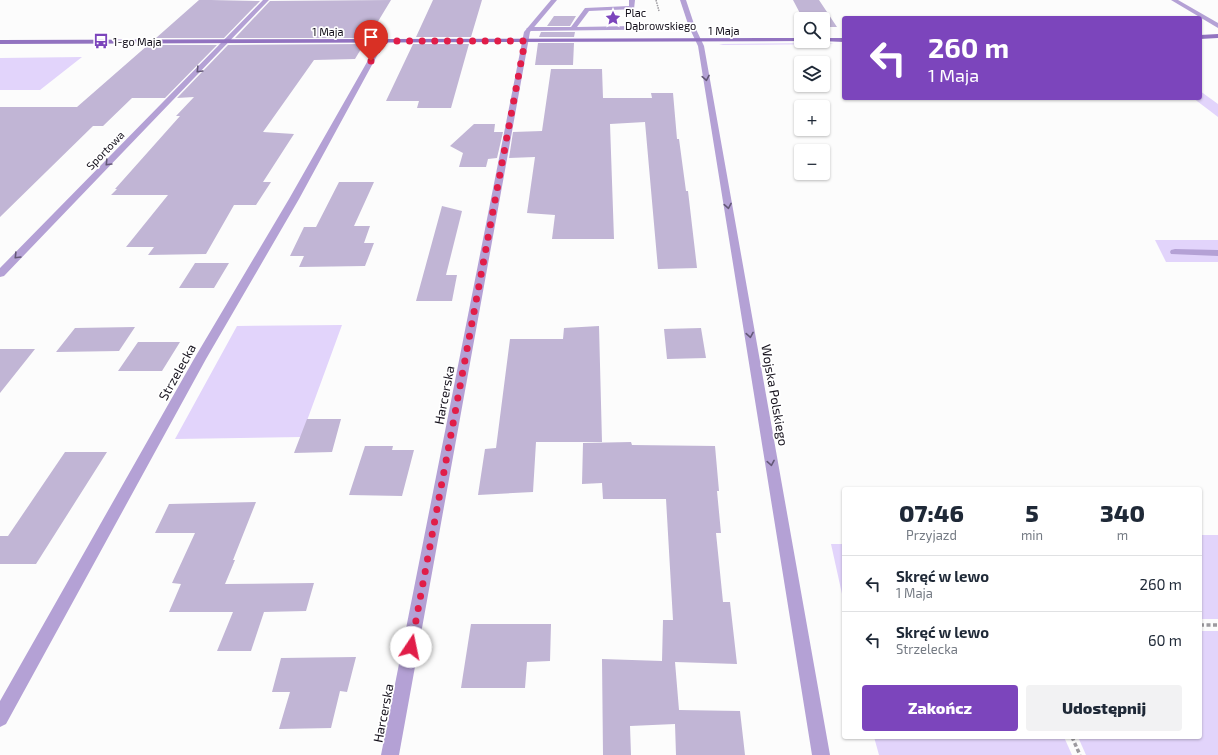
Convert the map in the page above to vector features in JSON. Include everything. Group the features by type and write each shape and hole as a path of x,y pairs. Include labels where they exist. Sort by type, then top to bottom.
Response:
{"main road":[{"path":"1202,37 1218,36"},
{"name":"1 Maja","path":"0,42 794,40"},
{"path":"830,40 842,40"}],"street":[{"name":"Sportowa","path":"0,274 266,0"},
{"path":"525,41 526,34 529,29 554,0"},
{"path":"574,28 575,24 587,9 632,8 632,0"},
{"path":"683,0 692,27 699,40"},
{"path":"1174,0 1201,16"},
{"path":"1202,17 1218,26"},
{"path":"529,29 692,27"},
{"name":"Wojska Polskiego","path":"699,40 821,755"},
{"name":"Strzelecka","path":"0,718 200,359 294,199 382,41"},
{"name":"Harcerska","path":"390,755 525,41"},
{"path":"1175,252 1218,253"}],"path":[{"path":"1202,625 1218,625"},
{"path":"1073,739 1080,755"}],"shaded area":[{"path":"794,43 794,44 719,44"},
{"path":"82,57 40,90 0,90 0,58"},
{"path":"1202,92 1218,104 1218,117 1196,100 1202,100"},
{"path":"1155,240 1218,240 1218,262 1166,262"},
{"path":"342,325 301,437 175,439 237,326"},
{"path":"1202,535 1218,535 1218,619 1202,619"},
{"path":"831,544 842,544 842,594"},
{"path":"1202,631 1218,631 1218,755 1086,755 1079,739 1202,739"},
{"path":"875,739 1065,739 1072,755 879,755"}],"building":[{"path":"199,0 260,1 224,38 156,38"},
{"path":"391,0 368,38 235,38 270,1"},
{"path":"433,0 482,0 471,37 416,37"},
{"path":"793,0 819,0 827,12 799,12"},
{"path":"554,16 576,16 570,26 547,26"},
{"path":"830,16 837,27 830,27"},
{"path":"541,32 575,32 574,37 539,37"},
{"path":"538,43 574,43 573,65 535,65"},
{"path":"364,44 355,59 314,60 263,132 294,134 263,182 271,182 256,205 234,205 206,254 148,255 154,247 126,247 168,195 111,195 180,116 176,116 194,97 177,98 228,45"},
{"path":"413,44 469,44 451,108 417,108 419,101 386,101"},
{"path":"148,45 217,45 165,98 132,98 103,126 93,126 0,217 0,107 77,107"},
{"path":"551,69 602,69 603,98 652,98 651,93 673,93 677,139 679,139 686,191 688,191 697,268 658,269 645,122 610,124 614,239 552,239 555,215 527,213 535,157 509,158 513,132 542,131"},
{"path":"474,124 495,124 494,132 503,132 497,158 488,159 486,167 459,167 463,153 450,146"},
{"path":"339,182 374,182 354,226 370,226 364,243 374,243 365,266 299,267 304,256 290,256 304,227 316,227"},
{"path":"442,206 462,211 446,275 457,275 452,301 416,301"},
{"path":"195,263 229,263 214,288 179,288"},
{"path":"599,326 602,442 536,442 533,492 478,495 485,449 496,448 510,339 563,339 564,328"},
{"path":"135,327 119,351 56,352 75,328"},
{"path":"701,328 706,358 667,359 664,329"},
{"path":"138,342 180,342 162,371 118,371"},
{"path":"0,349 35,349 0,393"},
{"path":"307,419 341,419 332,452 294,453"},
{"path":"631,442 632,445 715,446 721,533 716,533 723,602 730,602 737,664 675,662 679,710 740,711 745,755 676,755 675,724 630,726 631,755 603,755 602,659 662,661 663,620 673,620 666,499 603,499 602,483 582,484 583,443"},
{"path":"365,446 393,446 392,450 414,450 402,496 349,495"},
{"path":"65,452 107,452 36,564 0,564 0,536 8,536"},
{"path":"256,502 225,584 314,583 306,611 264,612 251,651 217,651 233,612 169,612 181,584 172,583 195,533 155,533 169,504"},
{"path":"471,624 551,624 550,661 527,662 525,688 461,688"},
{"path":"356,657 347,692 340,691 331,728 279,729 290,692 272,692 281,658"}],"place":[{"name":"Plac Dąbrowskiego","path":"613,18"},
{"name":"1-go Maja","path":"101,41"}],"route":[{"path":"371,61 382,41 525,41 411,647"}]}
